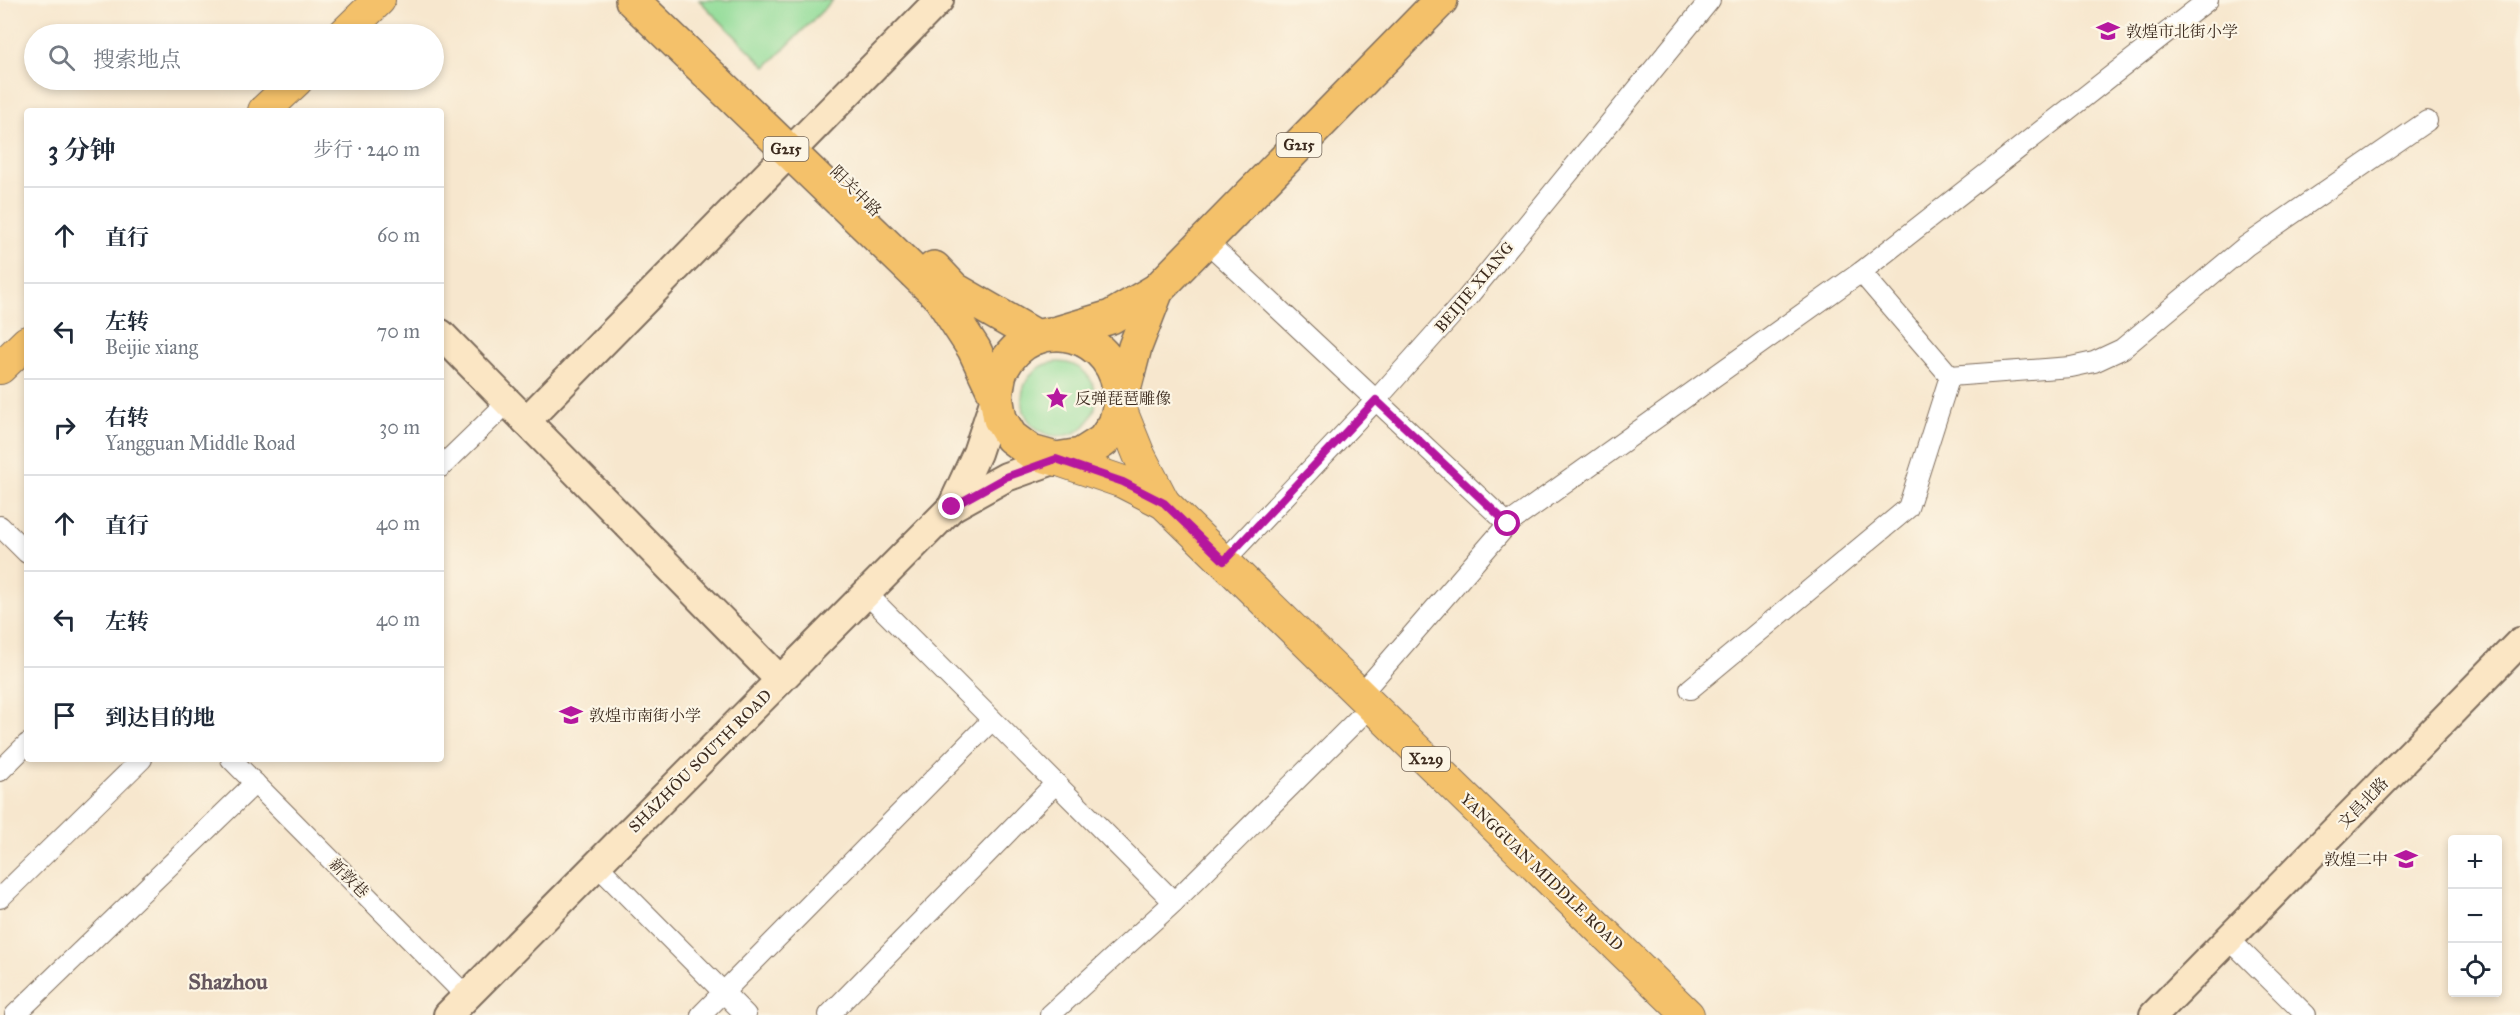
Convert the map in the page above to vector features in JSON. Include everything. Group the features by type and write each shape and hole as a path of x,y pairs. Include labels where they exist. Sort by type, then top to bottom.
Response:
{"highway":[{"name":"阳关中路","path":"632,0 954,289 1045,335"},
{"name":"阳关中路","path":"664,0 796,145 940,297 974,349 996,396"},
{"name":"G215","path":"996,396 1000,419 1011,436 1030,452 1056,459 1081,455 1103,441 1115,424 1135,347 1157,290 1441,0"},
{"path":"996,396 1001,370 1013,353 1045,335 1111,316 1157,290"},
{"path":"1045,335 1078,337 1089,341 1106,356 1120,384 1120,408"}],"main road":[{"path":"354,24 379,0"},
{"path":"267,108 286,90"},
{"path":"0,367 24,345"},
{"name":"X229","path":"1120,408 1139,455 1164,503"},
{"name":"X229","path":"1056,459 1123,482 1164,503"},
{"name":"YANGGUAN MIDDLE ROAD","path":"1164,503 1688,1015"}],"street":[{"path":"444,465 517,412 796,145 939,0"},
{"name":"BEIJIE XIANG","path":"1224,561 1376,400 1467,298 1710,0"},
{"path":"1050,1015 1174,902 1366,700 1508,524 1861,272 2208,0"},
{"path":"1950,376 2071,367 2094,362 2122,348 2246,246 2427,121"},
{"path":"1206,241 1508,524"},
{"path":"1861,272 1950,376"},
{"path":"444,338 780,680"},
{"path":"1690,689 1908,508 1950,376"},
{"path":"952,507 977,453 996,396"},
{"path":"952,507 1006,477 1056,459"},
{"name":"SHĀZHŌU SOUTH ROAD","path":"457,1006 952,507"},
{"path":"0,526 24,550"},
{"path":"866,593 1174,902"},
{"name":"文昌北路","path":"2154,1015 2520,642"},
{"path":"701,1015 992,720"},
{"path":"0,771 24,747"},
{"path":"0,898 139,762"},
{"name":"新敦巷","path":"234,762 457,1006"},
{"path":"15,1015 255,783"},
{"path":"828,1015 1056,783"},
{"path":"597,865 746,1015"},
{"path":"2229,939 2306,1015"}],"green space":[{"path":"699,0 833,0 766,67"},
{"path":"1052,362 1066,362 1080,368 1090,378 1096,392 1096,406 1090,420 1080,430 1066,436 1052,436 1038,430 1028,420 1022,406 1022,392 1028,378 1038,368"}],"place":[{"name":"敦煌市北街小学","path":"2108,31"},
{"name":"反弹琵琶雕像","path":"1057,398"},
{"name":"敦煌市南街小学","path":"571,715"},
{"name":"敦煌二中","path":"2406,859"}],"district":[{"name":"Shazhou","path":"228,981"}],"route":[{"path":"952,507 1006,477 1056,459 1123,482 1164,503 1224,561 1376,400 1508,524"}]}
